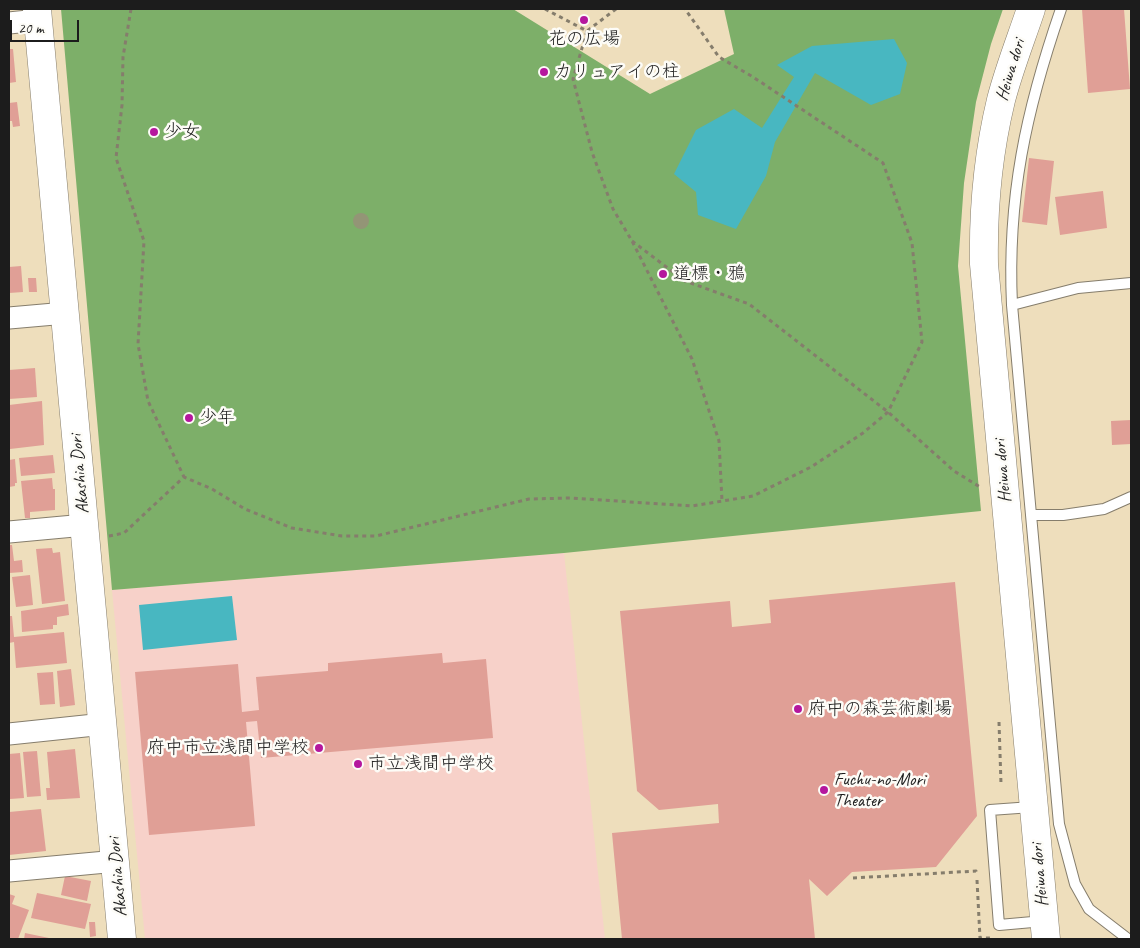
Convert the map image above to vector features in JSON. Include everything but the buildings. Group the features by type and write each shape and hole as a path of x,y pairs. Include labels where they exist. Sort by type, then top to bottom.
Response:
{"street":[{"name":"Heiwa dori","path":"1031,9 1001,100 986,185 984,264 1046,930"},
{"path":"9,23 38,14"},
{"name":"Akashia Dori","path":"38,14 117,861 122,939"},
{"path":"9,318 66,313"},
{"path":"9,532 86,533"},
{"path":"9,734 104,724"},
{"path":"9,871 117,861"}],"lane":[{"path":"1061,9 1042,63 1027,121 1015,184 1010,265 1012,305 1059,824 1075,884 1090,909 1128,939"},
{"path":"1012,305 1078,288 1131,283"},
{"path":"1031,515 1063,515 1104,509 1131,496"},
{"path":"1034,807 990,810 999,925 1046,930"}],"path":[{"path":"131,9 123,57 122,105 116,158 144,241 138,344 148,401 184,477 212,489 245,509 292,528 342,536 376,536 529,499 571,498 692,506 753,496 811,467 863,432 888,412 922,342 912,243 883,163 753,77 719,57 685,9"},
{"path":"545,9 587,31"},
{"path":"616,9 587,31 573,78 592,152 613,209 632,241 692,359 719,441 722,501"},
{"path":"632,241 685,281 749,304 888,412 954,471 1006,503"},
{"path":"86,533 124,533 184,477"},
{"path":"853,878 976,871 980,938 997,937"}],"shaded area":[{"name":"市立浅間中学校","path":"564,553 605,939 145,939 112,590"}],"green space":[{"path":"61,9 513,9 650,94 734,54 724,9 1003,9 991,44 976,102 964,183 958,266 981,511 564,553 112,590"}],"water":[{"path":"894,39 907,63 900,94 871,105 815,73 775,142 766,176 736,229 698,215 696,192 674,174 696,130 734,109 762,128 794,77 777,65 812,46"},
{"path":"232,596 237,640 143,650 139,605"}],"place":[{"name":"花の広場","path":"584,20"},
{"name":"カリュアイの柱","path":"544,72"},
{"name":"少女","path":"154,132"},
{"name":"道標・鴉","path":"663,274"},
{"name":"少年","path":"189,418"},
{"name":"府中の森芸術劇場","path":"798,709"},
{"name":"府中市立浅間中学校","path":"319,748"},
{"name":"市立浅間中学校","path":"358,764"},
{"name":"Fuchu-no-Mori Theater","path":"824,790"}]}
